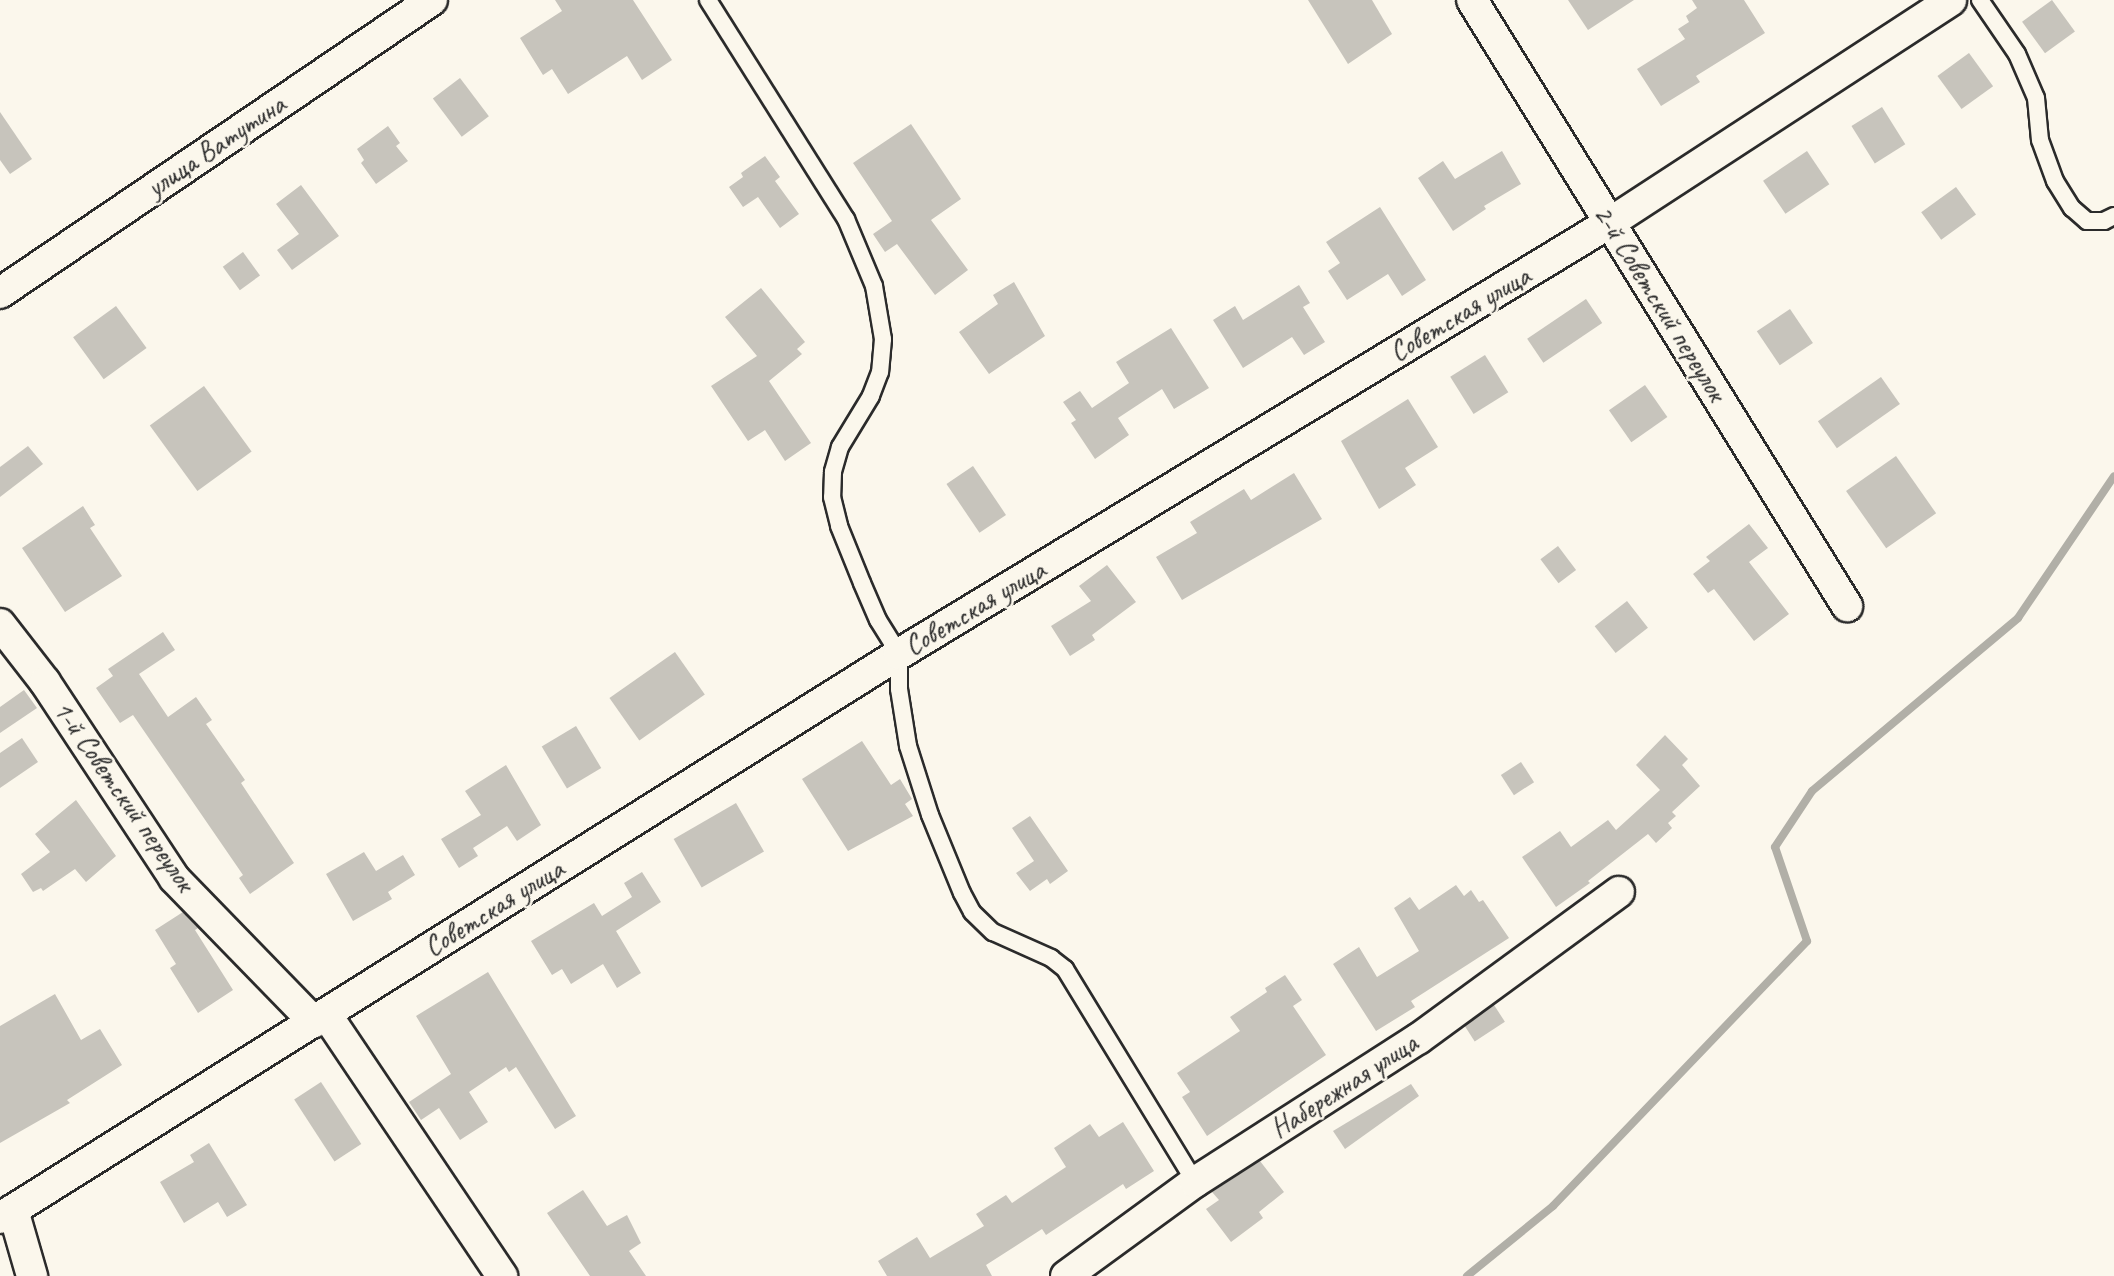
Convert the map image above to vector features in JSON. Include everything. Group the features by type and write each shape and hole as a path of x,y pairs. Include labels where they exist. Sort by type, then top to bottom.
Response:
{"street":[{"name":"улица Ватутина","path":"0,293 432,0"},
{"name":"2-й Советский переулок","path":"1472,0 1847,606"},
{"name":"Советская улица","path":"7,1214 899,654 1611,222 1951,0"},
{"name":"1-й Советский переулок","path":"0,624 45,682 174,878 320,1018 502,1276"},
{"name":"Набережная улица","path":"1066,1276 1195,1182 1418,1039 1619,892"},
{"path":"7,1214 32,1276"}],"lane":[{"path":"708,0 846,219 874,286 883,339 880,372 870,396 840,447 833,472 832,498 839,526 862,583 878,620 899,654 899,689 908,746 930,815 972,912 993,932 1051,958 1065,969 1195,1182"},
{"path":"1980,0 2017,54 2036,98 2040,140 2056,181 2071,208 2087,221 2104,221 2114,216"}],"building":[{"path":"555,0 633,0 672,60 642,80 627,56 568,94 552,69 543,75 520,38 562,11"},
{"path":"1308,0 1372,0 1392,34 1348,64"},
{"path":"1568,0 1634,0 1588,30"},
{"path":"1692,0 1744,0 1765,33 1696,76 1700,82 1661,106 1637,69 1685,39 1678,29 1689,22 1686,16 1697,8"},
{"path":"2052,0 2075,32 2045,53 2022,22"},
{"path":"1969,53 1993,86 1962,109 1937,76"},
{"path":"460,78 489,116 462,137 433,98"},
{"path":"1882,107 1905,144 1875,163 1851,126"},
{"path":"0,112 32,159 10,174 0,160"},
{"path":"911,124 961,199 931,220 968,270 935,295 897,244 885,252 873,234 892,221 853,163"},
{"path":"388,126 400,143 396,146 408,161 376,184 361,163 364,160 357,149"},
{"path":"1502,151 1521,184 1484,206 1486,209 1453,231 1418,178 1443,161 1455,179"},
{"path":"1807,151 1829,184 1785,214 1763,181"},
{"path":"765,156 780,177 775,181 799,214 780,228 758,197 743,207 729,187 743,177 741,173"},
{"path":"301,185 339,236 292,270 277,250 299,234 276,204"},
{"path":"1956,187 1976,215 1941,240 1921,212"},
{"path":"1380,207 1426,280 1402,296 1388,274 1347,300 1328,271 1340,263 1326,242"},
{"path":"243,252 260,275 240,290 223,267"},
{"path":"1014,282 1045,336 989,374 959,332 998,304 993,295"},
{"path":"1299,285 1310,303 1303,307 1325,342 1304,355 1292,337 1243,368 1213,320 1235,306 1243,320"},
{"path":"761,288 805,342 797,349 802,354 769,381 811,443 785,461 765,430 748,441 711,386 757,356 725,317"},
{"path":"1586,299 1602,323 1543,363 1527,339"},
{"path":"116,306 147,348 104,379 73,337"},
{"path":"1790,309 1813,343 1780,365 1757,331"},
{"path":"1171,328 1209,388 1174,409 1162,389 1118,418 1129,435 1095,459 1071,423 1076,420 1063,402 1080,391 1092,408 1129,383 1116,362"},
{"path":"1485,355 1508,392 1474,414 1450,377"},
{"path":"1881,377 1900,404 1837,448 1818,421"},
{"path":"1645,385 1667,417 1631,442 1609,410"},
{"path":"204,386 252,452 197,491 150,425"},
{"path":"1408,399 1438,447 1405,468 1416,485 1379,509 1341,441"},
{"path":"28,446 43,464 0,497 0,467"},
{"path":"1896,456 1936,513 1886,548 1846,491"},
{"path":"973,466 1006,515 979,533 946,484"},
{"path":"1294,473 1322,519 1182,600 1156,557 1197,533 1190,522 1244,489 1251,500"},
{"path":"83,506 95,525 90,528 122,576 65,612 22,548"},
{"path":"1749,524 1768,548 1749,562 1789,614 1754,641 1714,589 1708,593 1693,574 1710,561 1706,557"},
{"path":"1558,546 1576,570 1558,583 1540,559"},
{"path":"1107,565 1136,602 1092,635 1095,640 1070,656 1051,626 1091,601 1079,586"},
{"path":"1627,601 1648,628 1616,653 1595,626"},
{"path":"163,632 175,650 139,674 168,717 196,697 212,720 206,724 245,780 241,783 294,863 250,894 239,878 243,875 133,715 120,723 96,688 113,676 108,669"},
{"path":"675,652 705,695 639,740 609,698"},
{"path":"24,690 37,708 0,733 0,707"},
{"path":"576,726 601,768 567,789 542,747"},
{"path":"1665,735 1688,759 1682,765 1700,786 1672,812 1676,816 1668,823 1672,828 1656,843 1648,834 1588,881 1590,883 1556,907 1522,857 1560,831 1571,847 1608,820 1616,830 1660,790 1636,765"},
{"path":"22,738 38,762 0,788 0,753"},
{"path":"862,741 891,785 900,779 912,799 905,804 913,816 848,851 802,779"},
{"path":"1521,762 1534,782 1514,795 1501,775"},
{"path":"506,765 541,825 517,841 507,826 473,848 478,856 459,868 441,839 481,815 465,791"},
{"path":"76,800 116,856 86,882 75,869 43,891 41,888 33,892 21,874 50,852 35,834"},
{"path":"736,803 764,851 702,887 674,839"},
{"path":"1030,816 1068,871 1050,884 1047,879 1030,891 1016,873 1034,861 1012,828"},
{"path":"364,852 376,871 403,855 415,875 388,892 392,899 353,921 326,874"},
{"path":"642,872 661,902 616,931 641,973 617,988 603,964 571,984 562,969 552,975 531,941 594,903 602,916 632,897 624,883"},
{"path":"1456,885 1464,896 1471,890 1479,902 1483,900 1509,938 1411,1001 1415,1007 1376,1031 1333,964 1359,947 1377,977 1419,951 1394,908 1410,897 1419,910"},
{"path":"183,912 198,928 195,930 233,990 198,1013 170,968 176,964 155,930"},
{"path":"488,972 576,1116 555,1129 516,1067 509,1072 506,1067 469,1092 488,1122 460,1140 439,1108 421,1120 409,1102 451,1074 416,1016"},
{"path":"1285,975 1302,1000 1293,1006 1326,1055 1207,1136 1182,1097 1190,1092 1177,1073 1240,1031 1230,1017 1267,992 1265,988"},
{"path":"55,994 81,1040 100,1029 122,1065 67,1100 70,1103 0,1143 0,1026"},
{"path":"1494,1005 1505,1022 1475,1041 1464,1025"},
{"path":"321,1082 361,1144 334,1161 294,1099"},
{"path":"1411,1084 1419,1096 1345,1149 1333,1131"},
{"path":"1123,1122 1154,1171 1126,1189 1123,1184 1046,1235 1042,1229 986,1265 992,1276 887,1276 878,1261 917,1237 930,1258 984,1226 976,1214 1006,1195 1012,1203 1066,1167 1054,1148 1090,1124 1099,1137"},
{"path":"209,1143 247,1205 227,1217 218,1202 184,1223 160,1182 194,1162 190,1155"},
{"path":"1260,1161 1284,1192 1259,1212 1263,1218 1231,1242 1206,1209 1219,1200 1212,1192"},
{"path":"583,1190 607,1226 627,1215 641,1243 629,1251 646,1276 590,1276 547,1213"}],"waterway":[{"path":"1467,1276 1553,1206 1807,941 1775,847 1812,791 2018,618 2114,476"}]}
